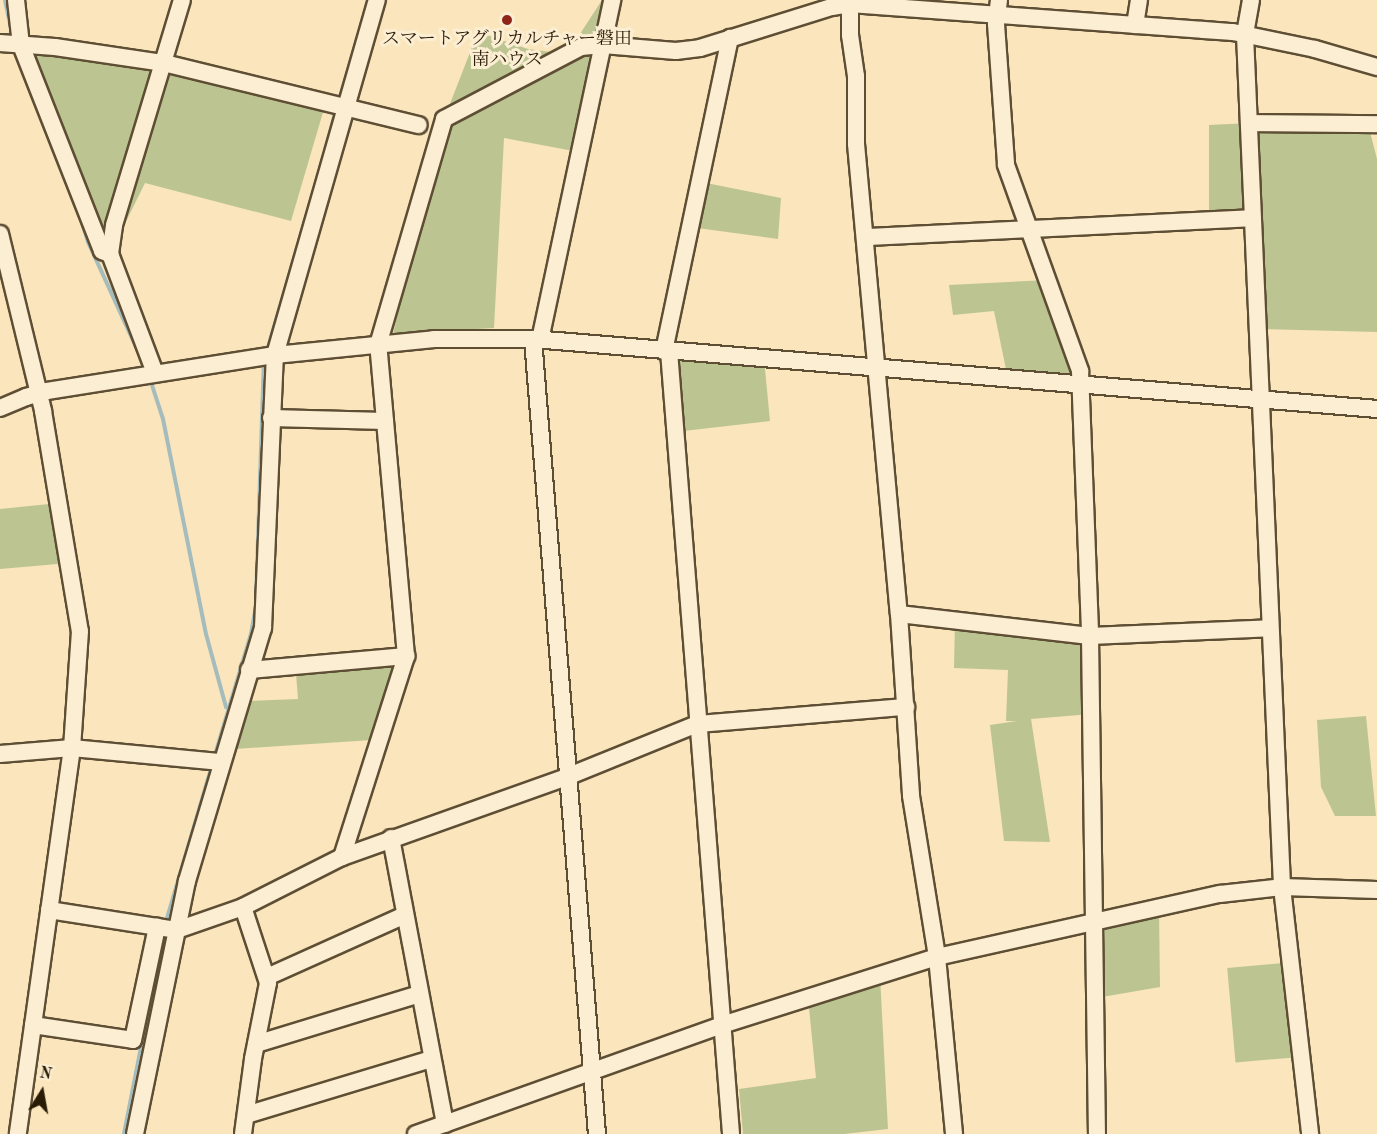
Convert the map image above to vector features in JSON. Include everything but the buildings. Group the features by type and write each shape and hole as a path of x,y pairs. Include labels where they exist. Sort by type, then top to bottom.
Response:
{"street":[{"path":"16,0 21,45 102,251 110,254"},
{"path":"148,374 110,254 114,225 182,0"},
{"path":"135,1134 214,761 263,628 274,356 377,0"},
{"path":"597,1134 536,339 612,0"},
{"path":"1135,25 1139,0"},
{"path":"1251,0 1245,35 1251,123 1260,400 1282,887 1310,1134"},
{"path":"342,857 406,656 378,345 444,120 581,47 603,45 676,51 699,48 850,2 998,7 1135,25 1245,35 1315,49 1377,68"},
{"path":"850,2 850,35 856,76 856,144 906,707 911,796 937,957 954,1134"},
{"path":"998,7 1006,165 1080,371 1078,384 1090,636 1092,922 1097,1134"},
{"path":"730,38 666,351 731,1134"},
{"path":"0,43 164,63 419,125"},
{"path":"1251,123 1377,124"},
{"path":"866,237 1253,218"},
{"path":"0,234 37,394 43,411 80,631 72,748 18,1134"},
{"path":"0,408 37,394 148,374 274,356 434,339 536,339 1377,409"},
{"path":"271,418 385,421"},
{"path":"898,614 1090,636 1270,628"},
{"path":"249,670 406,656"},
{"path":"49,910 177,930 243,908 342,857 569,776 697,724 906,707"},
{"path":"0,754 72,748 214,761"},
{"path":"391,838 445,1124"},
{"path":"416,1134 722,1025 937,957 1175,902 1282,887 1377,890"},
{"path":"243,908 268,983 256,1044 243,1134"},
{"path":"267,977 405,915"},
{"path":"33,1025 133,1040 157,927"},
{"path":"256,1044 420,994"},
{"path":"246,1115 432,1059"}],"green space":[{"path":"602,0 613,0 607,18 590,49 579,152 504,138 494,328 393,334 444,119 478,32 528,49 567,54"},
{"path":"21,45 326,102 291,221 145,183 110,254"},
{"path":"1368,124 1377,159 1377,332 1258,329 1253,218 1209,220 1209,125"},
{"path":"706,183 781,198 778,239 690,227"},
{"path":"1048,280 1079,382 1008,379 994,311 953,315 949,285"},
{"path":"669,351 764,359 770,421 675,432"},
{"path":"59,503 69,563 0,569 0,509"},
{"path":"955,620 1090,636 1091,714 1031,719 1050,842 1004,841 990,725 1017,721 1006,721 1008,670 954,668"},
{"path":"395,665 372,740 235,749 249,701 298,699 296,673"},
{"path":"1366,716 1376,816 1335,816 1321,787 1317,720"},
{"path":"1159,911 1160,987 1102,997 1092,922"},
{"path":"1283,963 1291,1058 1235,1063 1227,968"},
{"path":"880,975 888,1129 844,1134 743,1134 739,1089 816,1078 808,998"}],"waterway":[{"path":"5,0 12,34"},
{"path":"339,100 355,47"},
{"path":"320,169 336,110"},
{"path":"76,203 88,242 141,358"},
{"path":"267,351 305,220"},
{"path":"256,599 264,361"},
{"path":"150,379 163,419 206,634 226,707"},
{"path":"214,758 251,634 256,606"},
{"path":"165,925 212,765"},
{"path":"124,1134 155,976"}],"place":[{"name":"スマートアグリカルチャー磐田 南ハウス","path":"507,20"}]}
